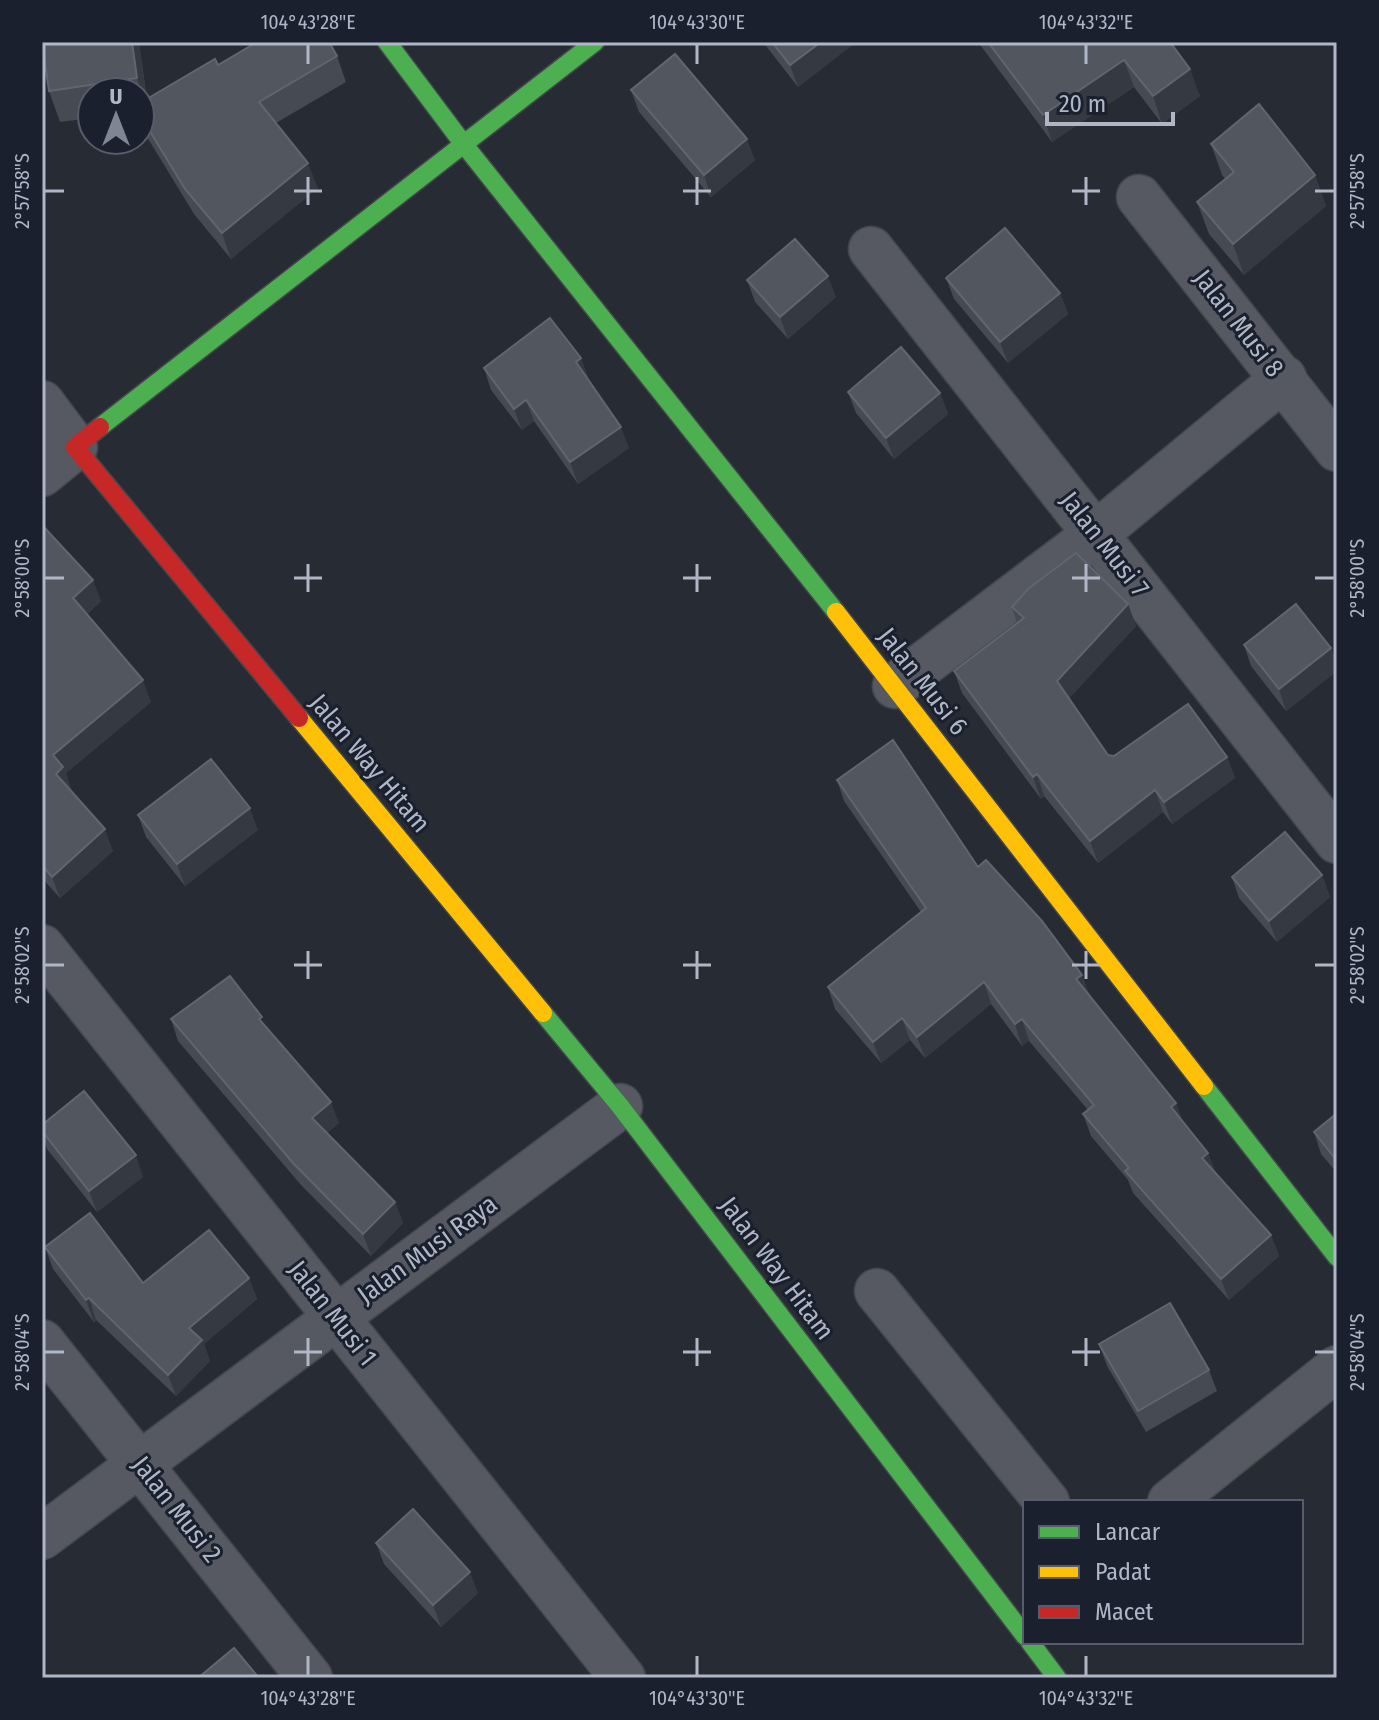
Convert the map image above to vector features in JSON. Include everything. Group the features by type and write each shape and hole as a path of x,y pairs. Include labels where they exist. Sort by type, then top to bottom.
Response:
{"street":[{"name":"Jalan Musi 6","path":"387,42 462,142 895,686 1337,1257"},
{"path":"42,403 58,461 462,142 595,42"},
{"name":"Jalan Musi 8","path":"1139,197 1337,449"},
{"name":"Jalan Musi 7","path":"871,249 1337,841"},
{"path":"895,686 1097,533 1284,378"},
{"name":"Jalan Way Hitam","path":"58,461 620,1106 1023,1629"},
{"name":"Jalan Musi 1","path":"42,947 623,1678"},
{"name":"Jalan Musi Raya","path":"42,1537 143,1465 620,1106"},
{"path":"877,1291 1045,1500"},
{"name":"Jalan Musi 2","path":"42,1342 310,1678"},
{"path":"1172,1500 1337,1368"},
{"name":"Jalan Way Hitam","path":"1034,1644 1057,1678"}],"building":[{"path":"42,42 132,42 137,76 76,76 76,87 49,91"},
{"path":"257,42 329,42 337,56 259,102 308,163 222,233 185,189 156,141 156,94 215,59 218,65"},
{"path":"772,42 821,42 790,65"},
{"path":"988,42 1072,42 1075,45 1079,42 1170,42 1190,69 1153,96 1124,60 1043,115"},
{"path":"675,54 747,139 704,175 631,90"},
{"path":"1259,104 1315,175 1233,244 1197,202 1234,172 1211,144"},
{"path":"1005,228 1060,293 1000,342 946,278"},
{"path":"795,239 828,276 780,317 747,280"},
{"path":"550,318 581,358 576,362 621,427 570,462 526,400 514,409 484,368"},
{"path":"901,347 940,393 886,438 848,392"},
{"path":"42,525 93,580 73,598 143,680 53,755 63,767 56,774 105,829 52,877 42,865"},
{"path":"1076,553 1128,604 1057,681 1108,755 1114,756 1188,704 1227,757 1164,802 1155,790 1090,841 1037,774 1033,777 954,671 1024,618 1012,607 1028,589"},
{"path":"1296,604 1331,648 1279,689 1244,645"},
{"path":"893,740 978,867 986,860 1042,921 1082,975 1076,979 1176,1103 1171,1107 1208,1153 1202,1158 1271,1235 1221,1279 1125,1171 1129,1168 1083,1114 1094,1105 1022,1019 1015,1024 984,982 917,1037 902,1018 873,1042 828,987 926,908 837,780"},
{"path":"211,759 250,808 177,864 138,815"},
{"path":"1285,832 1322,875 1269,921 1232,877"},
{"path":"230,976 262,1017 259,1019 331,1102 312,1118 395,1202 363,1234 293,1163 171,1019"},
{"path":"84,1091 136,1155 89,1191 42,1131 42,1125"},
{"path":"1337,1113 1337,1161 1314,1132"},
{"path":"90,1213 143,1283 209,1230 249,1278 189,1328 202,1340 168,1375 89,1298 86,1300 45,1247"},
{"path":"1170,1303 1209,1370 1138,1411 1099,1344"},
{"path":"413,1509 470,1572 433,1605 376,1543"},
{"path":"234,1648 259,1678 198,1678"}],"traffic: fast":[{"path":"387,42 462,142 836,612"},
{"path":"100,427 595,42"},
{"path":"543,1013 620,1106 1023,1633"},
{"path":"1204,1086 1337,1257"},
{"path":"1032,1644 1057,1678"}],"traffic: slow":[{"path":"836,612 1204,1086"},
{"path":"299,718 543,1013"}],"traffic: jam":[{"path":"100,427 75,447 299,718"}]}
